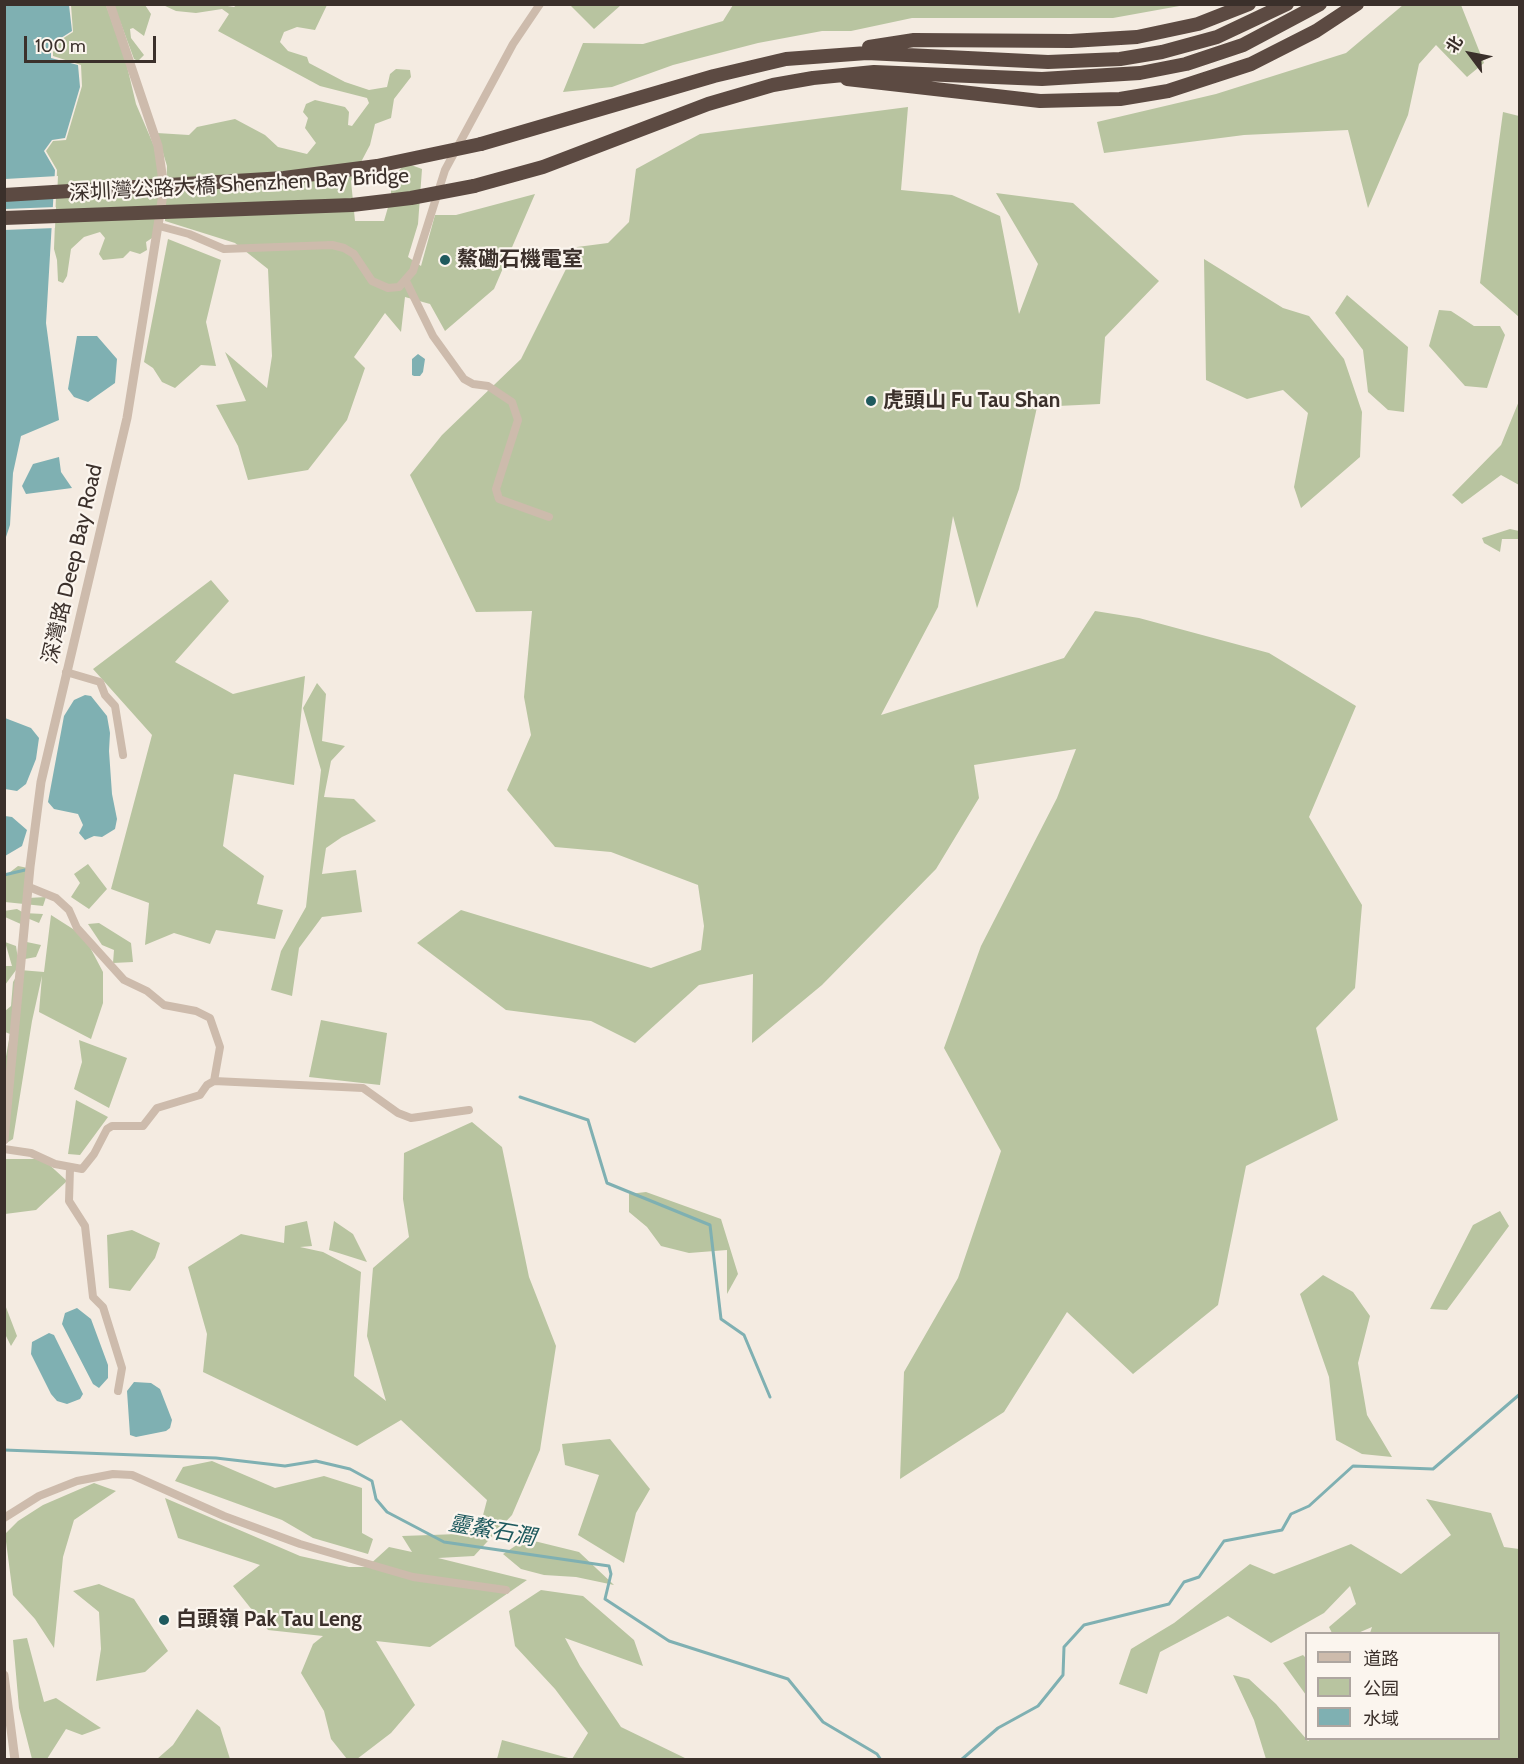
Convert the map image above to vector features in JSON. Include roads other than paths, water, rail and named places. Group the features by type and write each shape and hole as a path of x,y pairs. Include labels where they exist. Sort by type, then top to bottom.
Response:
{"highway":[{"path":"841,53 880,44 914,40 1083,41 1137,37 1198,24 1249,4"},
{"path":"841,53 912,54 1022,61 1095,61 1172,50 1252,23 1287,4"},
{"name":"深圳灣公路大橋 Shenzhen Bay Bridge","path":"4,218 352,205 411,198 474,186 543,167 726,98 773,85 834,75 874,72 1042,79 1118,76 1186,64 1261,37 1320,4"},
{"path":"834,75 864,82 912,85 1040,101 1120,99 1168,91 1251,64 1316,31 1357,4"},
{"name":"深圳灣公路大橋 Shenzhen Bay Bridge","path":"4,195 284,178 404,161 481,144 736,70 841,53"}],"street":[{"name":"深灣路 Deep Bay Road","path":"4,1140 41,782 127,418 164,188 162,164 135,74 110,4"},
{"path":"159,226 189,234 224,249 332,245 344,248 354,255 372,281 388,288 399,287 413,271 445,170 513,44 540,4"},
{"path":"406,280 433,336 464,379 473,384 488,386 512,402 518,420 496,489 499,499 549,517"},
{"path":"66,672 100,682 105,695 115,706 123,755"},
{"path":"29,887 56,898 69,910 77,928 124,980 147,991 164,1005 196,1011 210,1018 215,1024 220,1047 214,1081"},
{"path":"4,1149 31,1153 55,1164 82,1169 94,1154 106,1129 143,1126 157,1108 200,1095 207,1085 214,1081 363,1088 398,1113 411,1118 469,1110"},
{"path":"70,1168 69,1201 85,1226 93,1297 102,1307 122,1368 118,1391"},
{"path":"4,1518 39,1496 77,1481 113,1474 132,1475 224,1516 300,1544 413,1577 506,1590"},
{"path":"4,1675 15,1760"}],"water":[{"path":"5,5 69,5 72,31 61,38 51,52 51,58 78,65 80,87 65,138 52,140 44,151 55,170 46,323 59,420 21,436 13,473 10,525 5,540"},
{"path":"77,336 97,336 117,359 115,383 88,402 74,397 68,389"},
{"path":"418,354 425,359 423,372 420,376 414,376 412,375 412,359"},
{"path":"59,457 61,472 72,488 26,494 22,486 33,464"},
{"path":"85,695 91,696 107,716 110,733 112,794 117,819 115,829 102,837 94,836 85,840 79,833 83,825 78,814 54,809 48,802 64,716 74,700"},
{"path":"5,718 31,728 39,738 36,759 26,784 17,791 5,789"},
{"path":"5,816 12,817 27,830 22,846 5,856"},
{"path":"77,1308 91,1319 108,1365 108,1378 99,1388 93,1384 62,1324 65,1313"},
{"path":"49,1333 54,1335 83,1394 80,1399 67,1404 57,1401 51,1394 31,1354 32,1342"},
{"path":"134,1382 151,1383 160,1389 172,1420 170,1428 166,1431 136,1437 130,1435 127,1391"}],"waterway":[{"path":"4,875 25,870"},
{"path":"520,1097 588,1120 607,1183 710,1225 721,1319 744,1335 770,1397"},
{"name":"靈鰲石澗","path":"961,1760 998,1728 1038,1706 1063,1675 1064,1647 1084,1625 1169,1604 1184,1582 1199,1577 1224,1541 1282,1530 1291,1514 1309,1506 1353,1466 1433,1469 1520,1394"},
{"name":"靈鰲石澗","path":"4,1450 216,1458 285,1466 316,1461 350,1469 372,1481 376,1499 387,1512 444,1542 609,1566 611,1574 605,1599 669,1641 788,1679 823,1722 877,1754 881,1760"}],"place":[{"name":"鰲磡石機電室","path":"445,260"},
{"name":"虎頭山 Fu Tau Shan","path":"871,401"},
{"name":"白頭嶺 Pak Tau Leng","path":"164,1620"}]}
